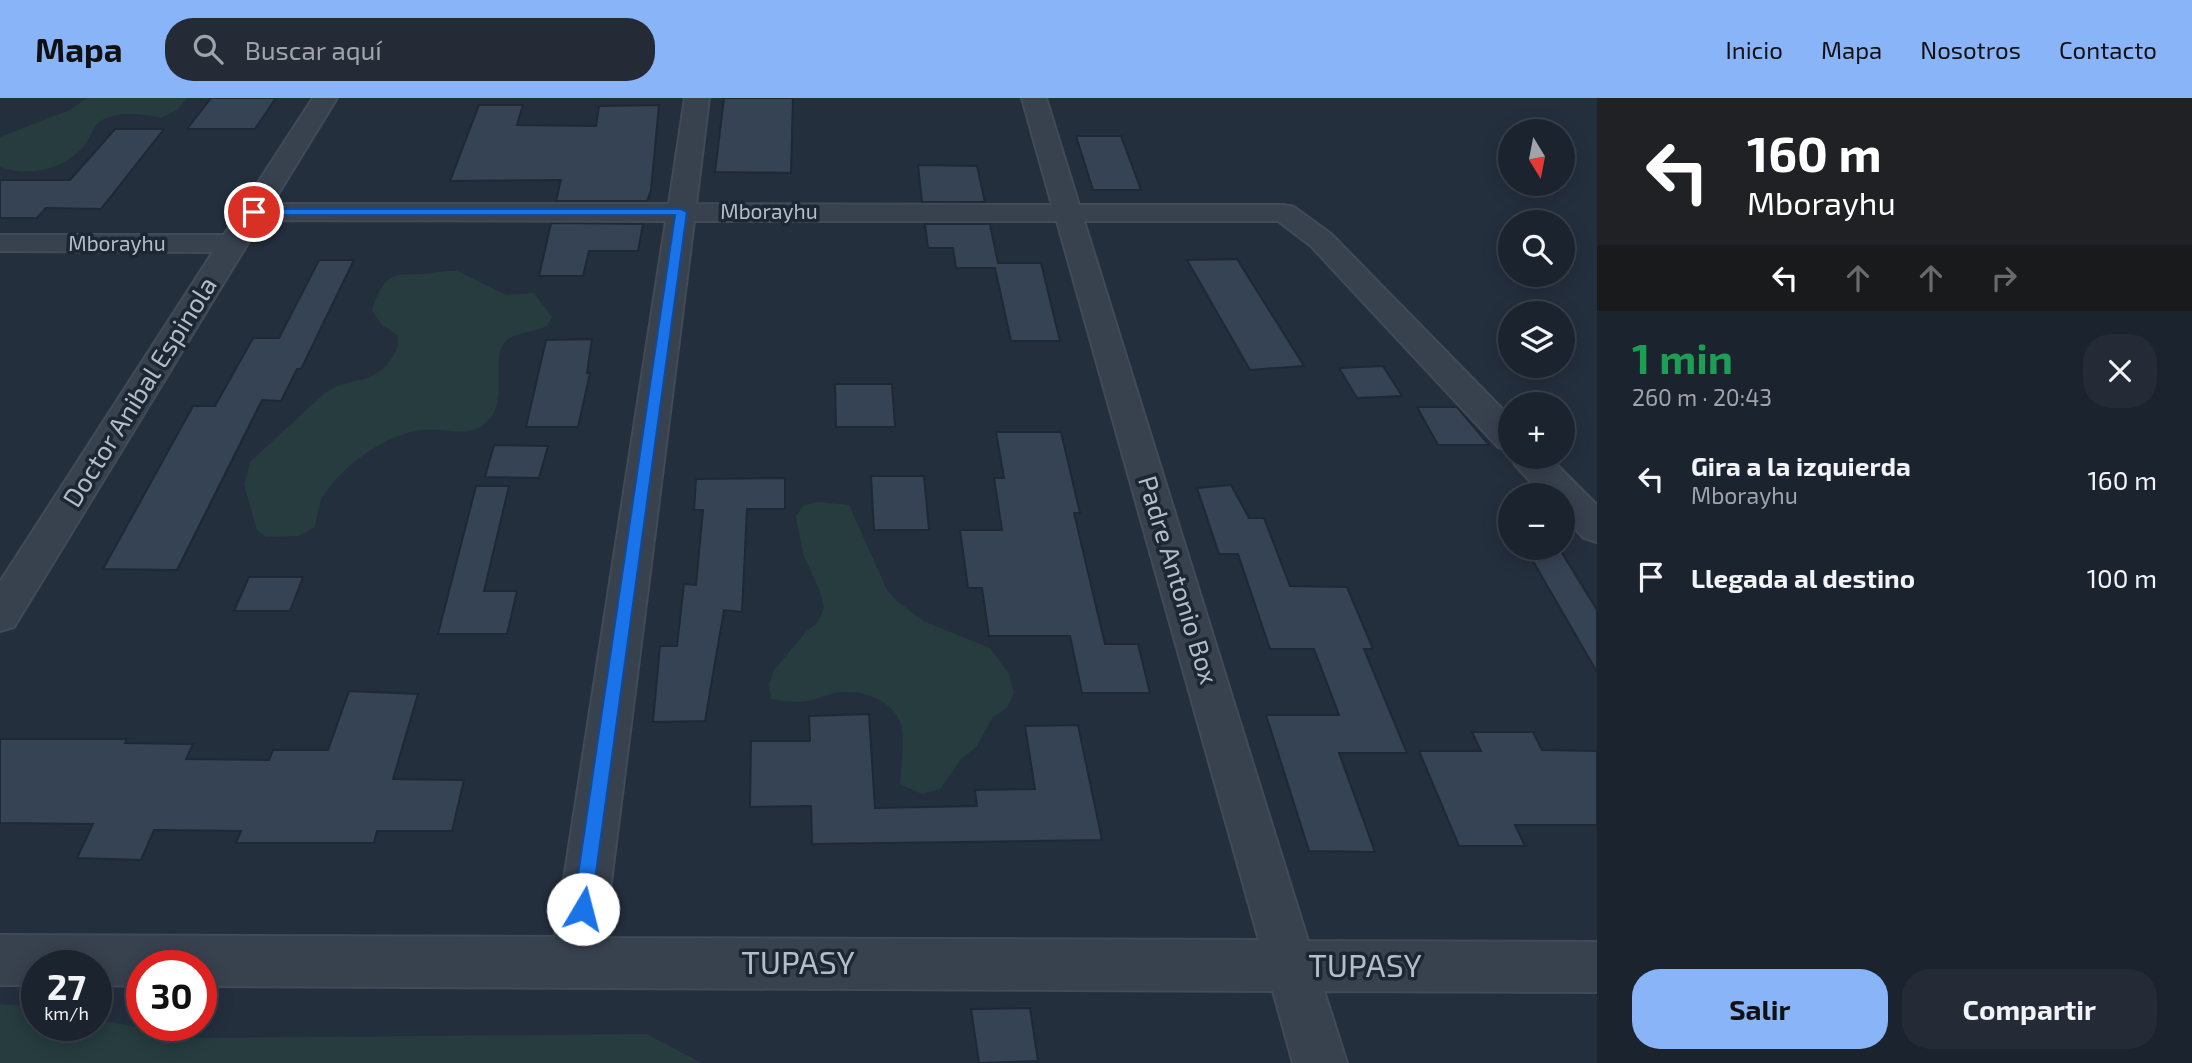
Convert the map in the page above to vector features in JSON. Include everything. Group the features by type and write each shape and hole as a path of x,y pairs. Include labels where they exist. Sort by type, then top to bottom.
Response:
{"street":[{"name":"Doctor Anibal Espinola","path":"0,615 325,98"},
{"path":"576,962 697,98"},
{"name":"Padre Antonio Box","path":"1034,98 1320,1063"},
{"name":"Mborayhu","path":"254,212 1284,213 1321,240 1498,425"},
{"name":"Mborayhu","path":"0,243 233,244"},
{"path":"1540,469 1597,528"},
{"name":"TUPASY","path":"0,960 1597,967"}],"green space":[{"path":"87,98 187,98 178,109 161,118 129,114 105,119 96,125 86,144 76,154 56,166 34,171 0,167 0,137 70,110"},
{"path":"457,271 506,295 534,293 552,317 547,326 511,338 501,348 498,396 490,419 473,430 422,430 395,437 368,452 334,481 321,500 315,527 298,536 266,537 257,530 244,485 250,462 326,392 371,377 386,366 397,348 397,335 381,324 372,310 378,294 391,278"},
{"path":"818,502 849,505 887,590 897,601 923,621 990,648 1009,674 1014,693 1007,708 993,717 976,747 961,759 940,789 922,794 900,784 903,751 900,721 889,706 881,701 854,692 836,693 803,702 771,699 769,684 774,670 818,622 824,608 821,594 803,554 796,516 804,505"},
{"path":"0,1004 21,1006 21,1041 112,1041 112,1022 126,1025 126,1041 646,1034 702,1063 0,1063"}],"building":[{"path":"211,98 276,98 255,129 187,129"},
{"path":"724,98 793,98 791,173 715,172"},
{"path":"479,105 523,105 517,125 596,126 599,106 659,105 651,190 647,201 556,201 561,180 450,181"},
{"path":"115,129 164,129 101,209 46,208 37,218 0,218 0,180 70,180"},
{"path":"1076,136 1121,136 1141,190 1093,190"},
{"path":"918,165 977,166 985,202 922,202"},
{"path":"551,223 643,224 638,251 589,251 583,276 539,276"},
{"path":"925,224 990,224 998,263 1041,263 1060,341 1011,341 995,268 956,268 953,248 928,248"},
{"path":"1237,259 1304,366 1250,370 1187,260"},
{"path":"319,260 354,260 301,369 297,369 281,401 262,400 177,570 103,569 193,406 215,406 253,338 279,338"},
{"path":"592,339 587,373 590,373 578,427 526,427 546,340"},
{"path":"1383,366 1402,396 1357,398 1339,368"},
{"path":"835,384 892,384 895,427 836,427"},
{"path":"1417,407 1457,407 1489,445 1438,445"},
{"path":"996,432 1061,432 1080,513 1074,513 1105,644 1138,644 1150,693 1082,693 1070,636 989,636 982,588 968,588 960,530 1002,530 994,478 1004,478"},
{"path":"494,445 548,446 539,478 485,477"},
{"path":"871,476 924,476 929,530 874,530"},
{"path":"785,478 785,509 747,509 742,612 724,610 705,721 653,722 660,646 677,646 684,584 696,585 703,510 694,510 696,479"},
{"path":"1231,485 1249,518 1264,518 1290,586 1347,587 1373,649 1364,649 1407,753 1339,753 1375,852 1309,851 1266,715 1339,715 1314,649 1270,649 1238,554 1219,554 1197,488"},
{"path":"476,486 509,486 484,591 517,591 507,634 438,634"},
{"path":"1532,560 1566,560 1597,610 1597,672"},
{"path":"249,577 303,577 290,611 234,611"},
{"path":"349,691 418,694 393,779 464,780 452,831 377,831 374,843 236,843 241,831 154,830 141,860 77,858 93,824 0,823 0,739 127,739 125,743 193,744 186,759 269,760 273,750 328,750"},
{"path":"869,714 875,808 977,806 975,790 1035,789 1025,726 1078,725 1102,840 812,844 811,806 750,807 751,741 810,741 809,716"},
{"path":"1472,732 1533,732 1542,750 1597,751 1597,825 1515,825 1525,846 1459,846 1419,751 1481,751"},
{"path":"1030,1008 1038,1061 979,1063 971,1009"}],"route":[{"path":"254,212 681,212 583,909"}]}
